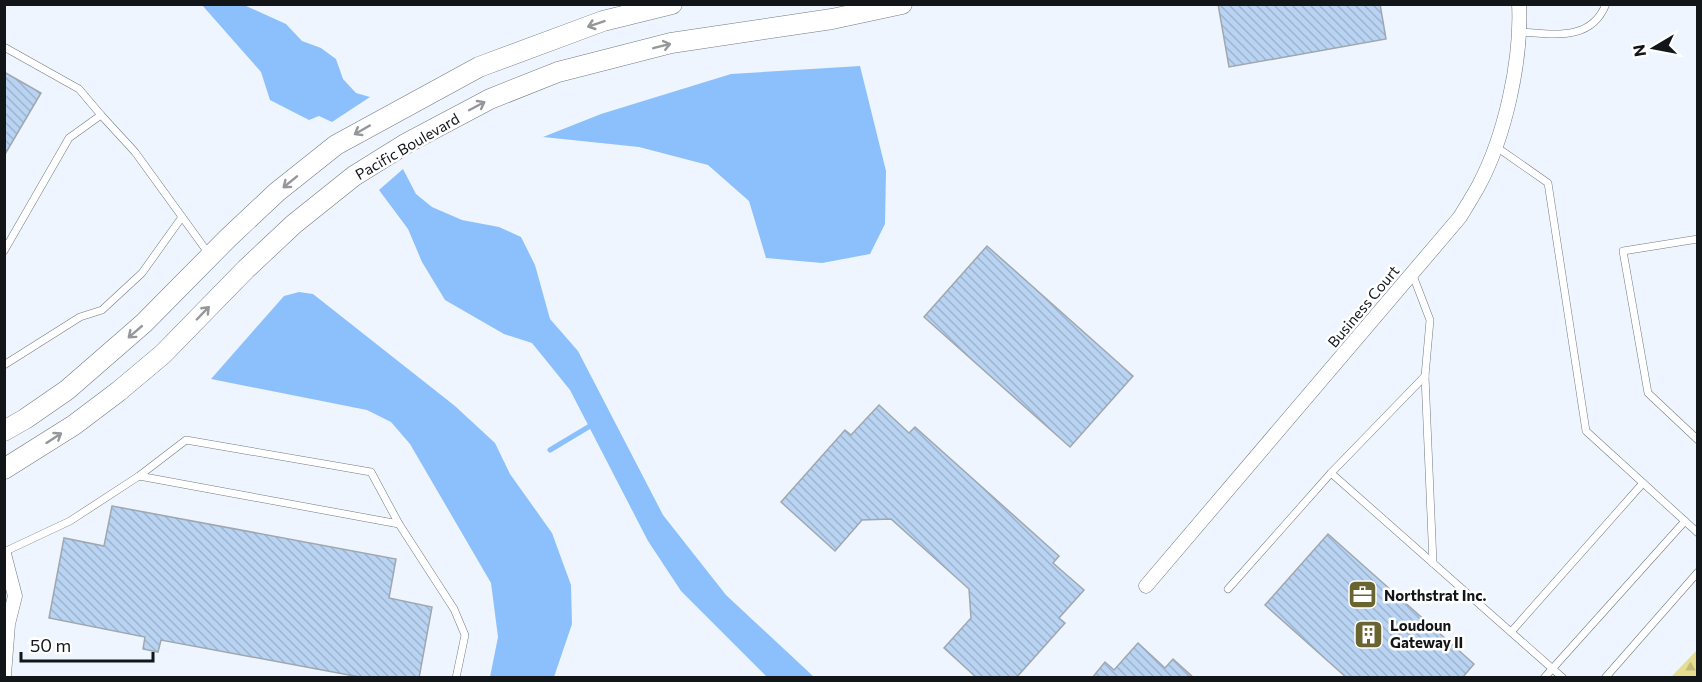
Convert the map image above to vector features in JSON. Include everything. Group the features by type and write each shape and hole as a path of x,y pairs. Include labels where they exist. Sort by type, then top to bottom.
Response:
{"main road":[{"path":"4,430 67,390 144,323 277,192 336,145 479,67 603,21 672,4"},
{"name":"Pacific Boulevard","path":"4,469 74,425 119,391 163,354 246,268 294,224 354,176 407,143 490,99 558,72 671,44 832,19 875,7 902,4"}],"street":[{"name":"Business Court","path":"1146,586 1460,217 1480,184 1495,146 1509,99 1520,32 1519,4"},
{"path":"4,553 15,596 6,623 4,675"}],"lane":[{"path":"1520,32 1562,35 1578,32 1591,26 1602,14 1606,4"},
{"path":"4,47 79,89 135,152 210,256"},
{"path":"4,250 69,138 101,115"},
{"path":"1495,146 1548,183 1586,431 1698,532"},
{"path":"4,365 80,317 102,310 142,273 182,217"},
{"path":"1698,239 1623,251 1648,393 1698,440"},
{"path":"1412,273 1430,320 1425,376 1433,563"},
{"path":"1228,589 1331,473 1425,376"},
{"path":"4,553 70,521 139,476 186,440 370,472 399,524 454,609 465,635 456,678"},
{"path":"1331,473 1563,678"},
{"path":"139,476 399,524"},
{"path":"1511,632 1643,483"},
{"path":"1544,678 1685,521"},
{"path":"1605,678 1698,572"}],"green space":[{"path":"1697,650 1697,677 1671,677"}],"water":[{"path":"202,5 244,5 286,24 302,41 321,48 336,59 343,79 356,93 370,97 332,122 319,116 309,120 270,100 261,72"},
{"path":"860,66 886,171 885,224 870,254 822,263 766,258 749,201 708,165 639,147 543,137 601,114 731,74"},
{"path":"403,169 416,194 432,207 462,220 499,227 521,237 535,265 550,319 578,351 663,515 726,595 814,677 767,677 681,591 648,541 570,390 532,343 504,334 445,300 422,262 408,229 379,190"},
{"path":"299,292 313,294 455,406 495,443 510,474 552,533 571,585 572,624 554,677 490,677 498,637 491,583 410,444 391,422 367,410 211,379 284,296"}],"building":[{"path":"1218,4 1380,4 1386,39 1229,67"},
{"path":"4,72 41,93 4,156"},
{"path":"987,246 1133,376 1070,447 924,317"},
{"path":"879,405 909,433 915,427 1059,556 1053,563 1084,590 1059,618 1065,623 1016,678 977,678 944,648 971,618 969,589 891,519 862,520 835,551 781,502 845,430 851,435"},
{"path":"112,506 396,559 389,598 432,607 419,678 365,678 161,640 158,652 143,649 145,637 49,618 64,538 104,546"},
{"name":"Loudoun Gateway II","path":"1328,534 1474,664 1462,678 1347,678 1265,605"},
{"path":"1138,643 1165,668 1173,659 1194,678 1092,678 1105,662 1114,670"}],"waterway":[{"path":"550,450 595,423"}],"place":[{"name":"Northstrat Inc.","path":"1363,595"},
{"name":"Loudoun Gateway II","path":"1369,634"}]}
